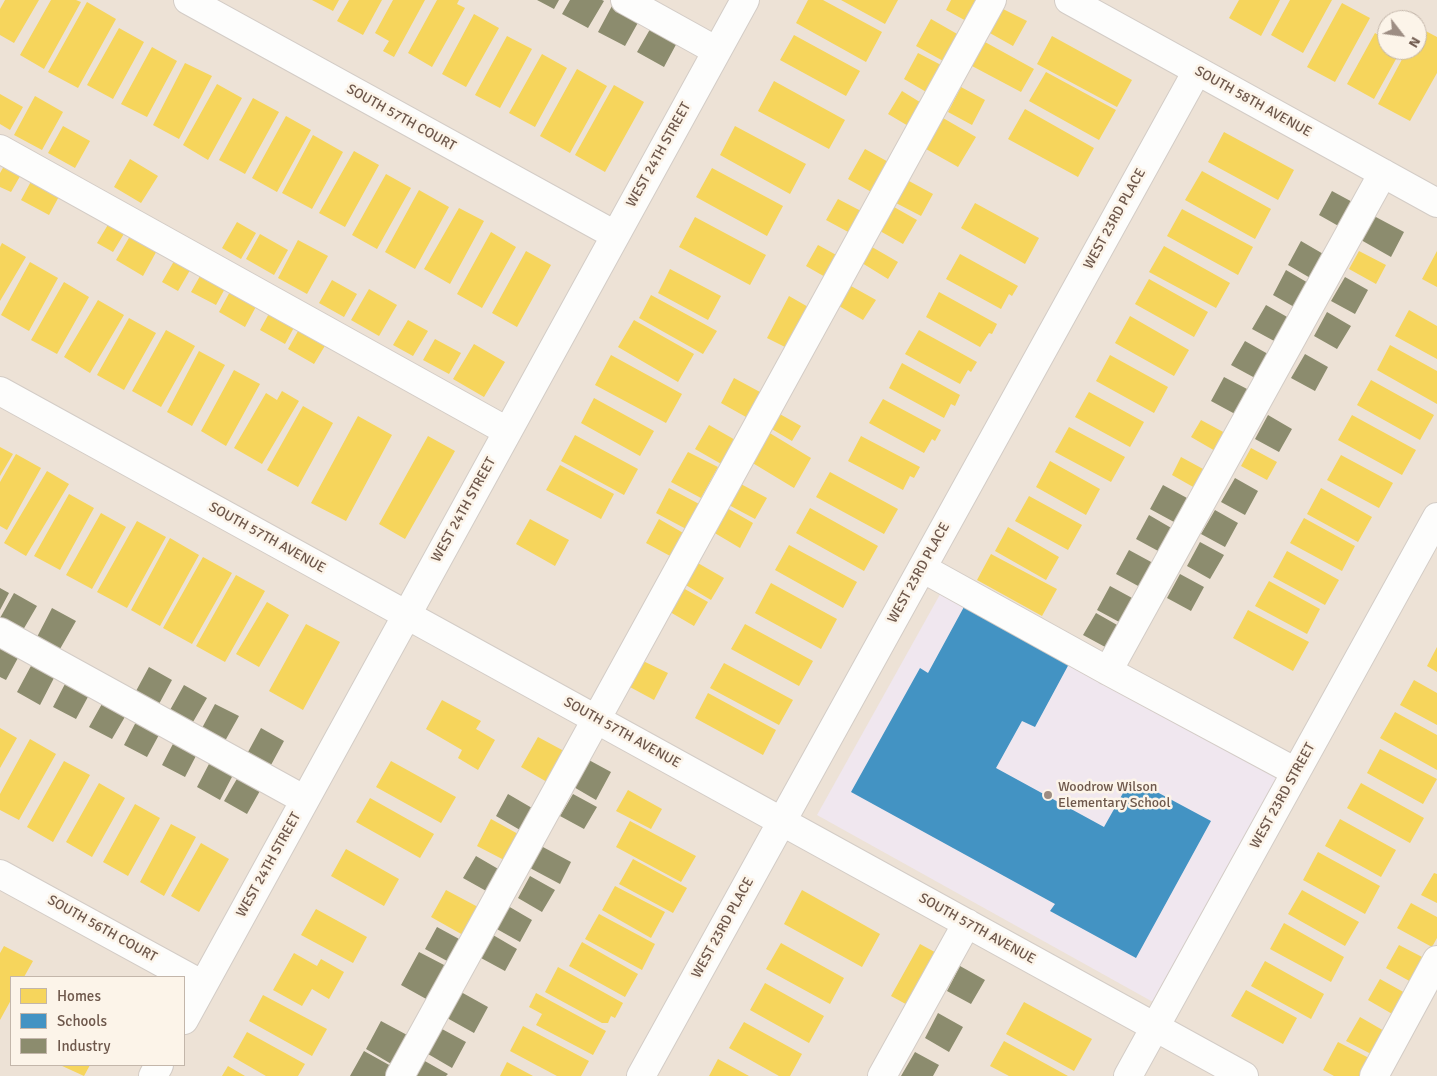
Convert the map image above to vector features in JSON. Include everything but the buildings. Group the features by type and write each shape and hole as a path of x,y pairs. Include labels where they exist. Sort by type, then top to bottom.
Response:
{"street":[{"name":"SOUTH 57TH COURT","path":"188,0 615,236"},
{"path":"625,0 717,51"},
{"name":"WEST 24TH STREET","path":"185,1018 745,0"},
{"path":"400,1076 992,0"},
{"name":"SOUTH 58TH AVENUE","path":"1069,0 1437,203"},
{"name":"WEST 23RD PLACE","path":"641,1076 1197,71"},
{"path":"0,149 508,431"},
{"path":"1108,672 1383,173"},
{"name":"SOUTH 57TH AVENUE","path":"0,390 1244,1076"},
{"name":"WEST 23RD STREET","path":"1128,1076 1437,517"},
{"path":"922,568 1108,672 1296,772"},
{"path":"0,632 305,800"},
{"name":"SOUTH 56TH COURT","path":"0,874 203,985"},
{"path":"882,1076 967,923"},
{"path":"1374,1076 1437,960"}],"shaded area":[{"path":"0,0 1437,0 1437,1076 0,1076"},
{"name":"Woodrow Wilson Elementary School","path":"943,589 1279,775 1153,1002 817,815"}],"place":[{"name":"Woodrow Wilson Elementary School","path":"1048,795"}]}
